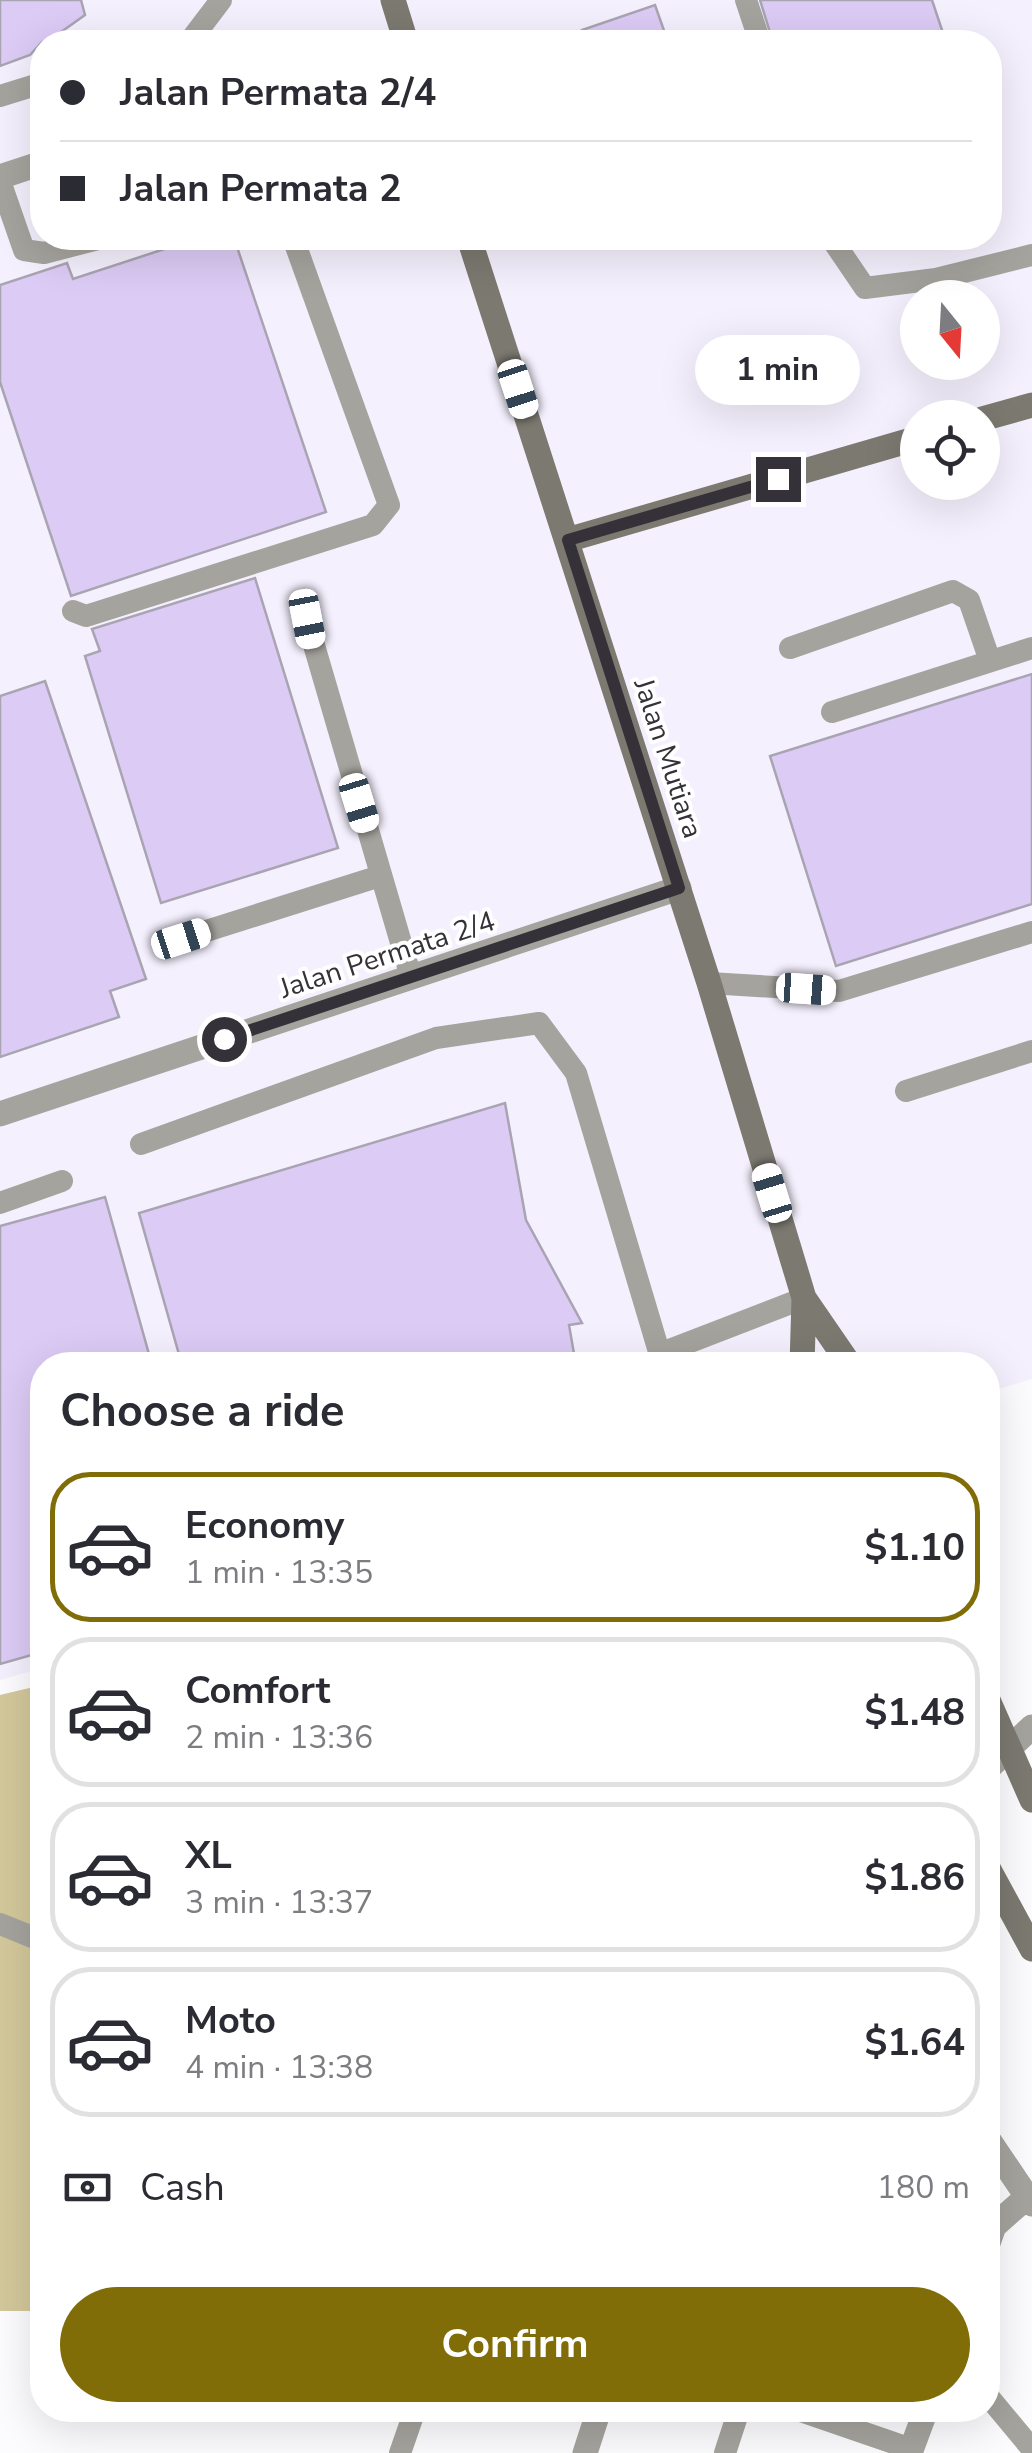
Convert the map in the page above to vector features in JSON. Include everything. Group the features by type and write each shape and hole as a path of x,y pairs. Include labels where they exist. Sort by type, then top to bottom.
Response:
{"main road":[{"path":"393,0 402,30"},
{"name":"Jalan Mutiara","path":"474,250 709,982 804,1298"},
{"path":"1000,414 1032,404"},
{"path":"568,540 900,443"},
{"path":"804,1298 841,1352"},
{"path":"802,1352 804,1298"},
{"path":"1000,1731 1032,1800"},
{"path":"1000,1890 1032,1949"}],"street":[{"path":"0,179 30,168"},
{"name":"Jalan Permata 2/4","path":"0,1114 679,888"},
{"path":"1000,1754 1032,1727"},
{"path":"1000,2158 1029,2201 1000,2222"},
{"path":"585,2453 595,2422"},
{"path":"911,2451 922,2422"}],"lane":[{"path":"198,30 221,0"},
{"path":"746,0 756,30"},
{"path":"0,96 30,87"},
{"path":"0,179 24,250 52,250"},
{"path":"73,610 86,616 373,525 389,505 297,250"},
{"path":"839,250 865,288 936,280 1032,255"},
{"path":"790,648 954,591 969,600 990,661"},
{"path":"304,611 411,978"},
{"path":"832,712 1032,648"},
{"path":"181,939 380,876"},
{"path":"709,982 839,991 1032,932"},
{"path":"141,1144 436,1038 539,1024 576,1073 659,1352"},
{"path":"906,1091 1032,1050"},
{"path":"0,1203 62,1181"},
{"path":"679,1352 804,1298"},
{"path":"0,1924 30,1936"},
{"path":"1000,2410 1032,2449"},
{"path":"400,2453 411,2422"},
{"path":"725,2453 734,2422"},
{"path":"831,2422 911,2451"}],"shaded area":[{"path":"0,0 1032,0 1032,1379 1000,1388 1000,1352 30,1352 30,1671 0,1680"},
{"path":"30,1688 30,2311 0,2311 0,1695"}],"building":[{"path":"0,0 81,0 85,15 64,30 30,30 30,55 0,66"},
{"path":"760,0 932,0 942,30 769,30"},
{"path":"655,5 664,30 582,30"},
{"path":"161,250 238,250 326,512 71,596 0,382 0,285 67,263 73,279"},
{"path":"255,578 338,848 161,903 85,656 100,651 92,629"},
{"path":"1032,674 1032,904 836,966 770,756"},
{"path":"45,681 146,979 110,991 119,1017 0,1057 0,696"},
{"path":"505,1103 526,1220 582,1323 569,1325 574,1352 178,1352 139,1213"},
{"path":"105,1197 148,1352 30,1352 30,1655 0,1664 0,1226"}],"route":[{"path":"224,1039 679,888 568,540 778,479"}]}
